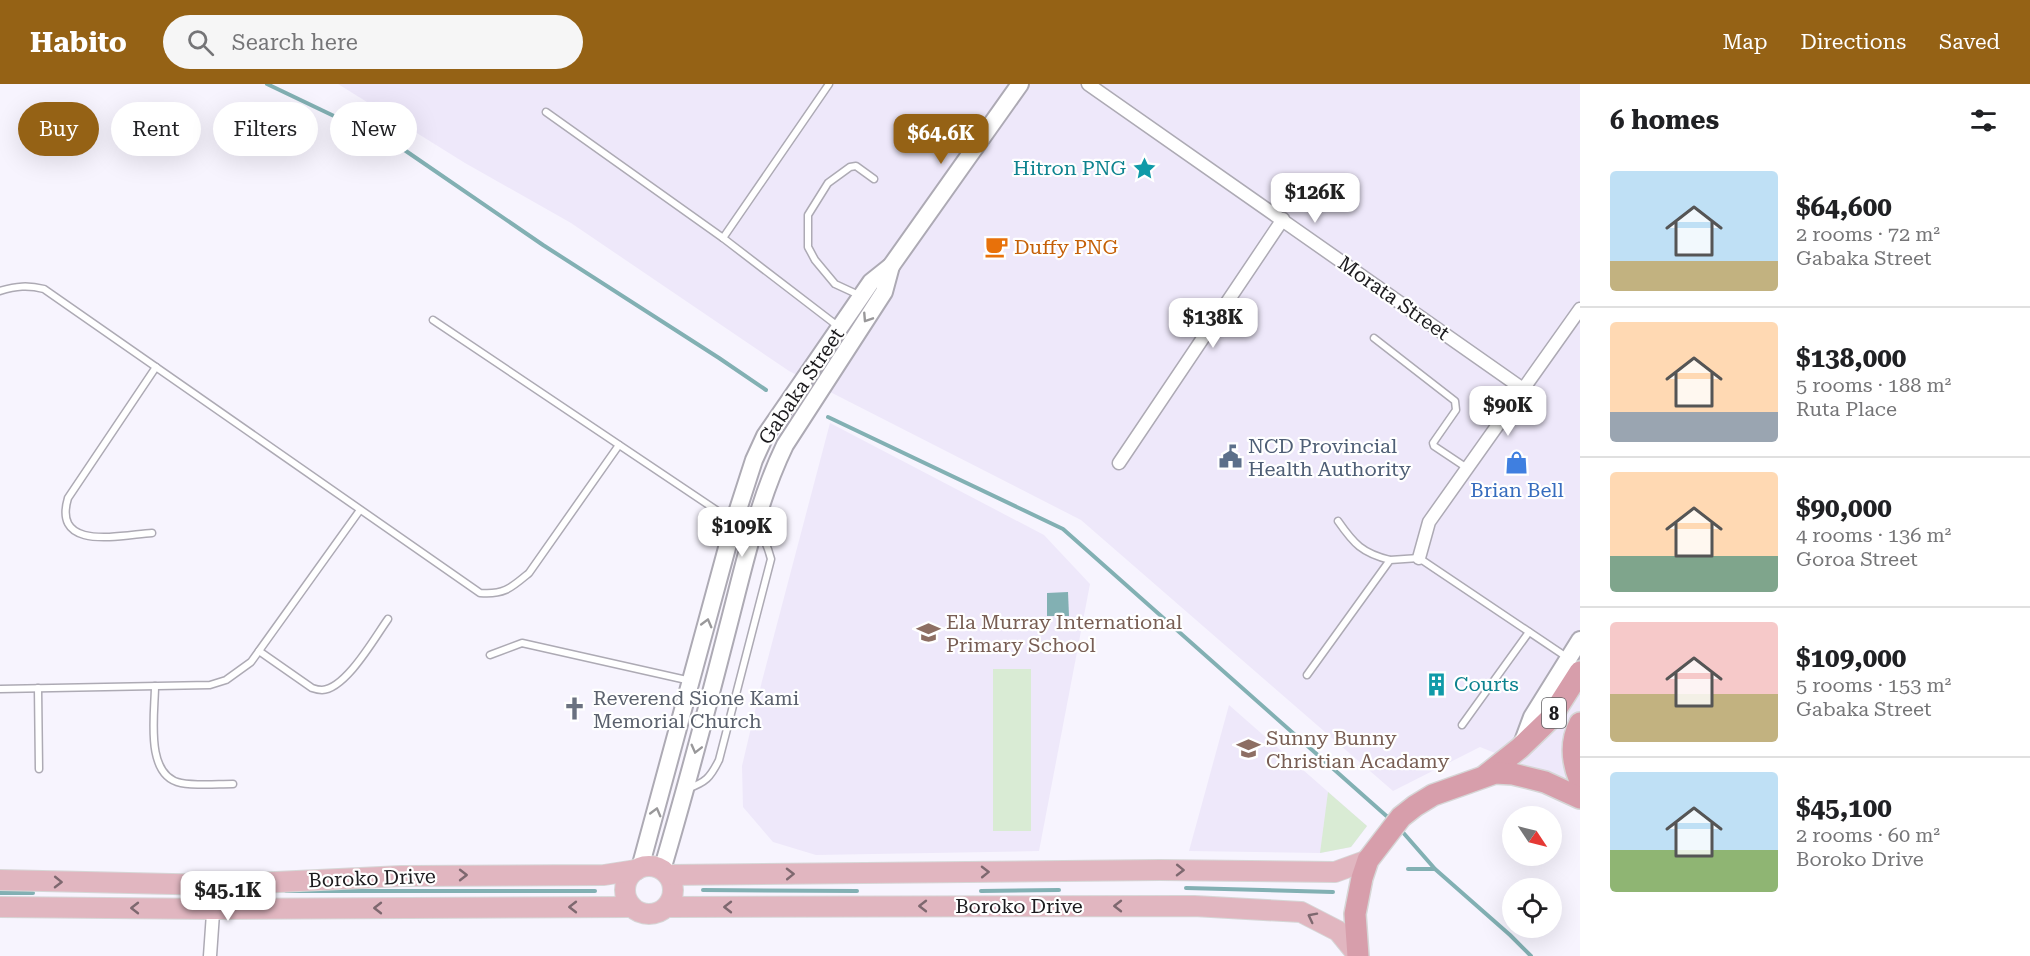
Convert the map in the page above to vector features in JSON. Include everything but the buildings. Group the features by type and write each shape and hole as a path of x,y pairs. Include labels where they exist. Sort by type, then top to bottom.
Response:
{"highway":[{"name":"8","path":"1486,775 1520,748 1550,719 1574,665"},
{"name":"8","path":"1580,723 1573,741 1573,753 1580,781"},
{"path":"1357,955 1355,914 1362,878 1372,855 1401,817 1415,806 1433,795 1496,773 1513,774 1545,782 1580,798"}],"main road":[{"name":"Boroko Drive","path":"665,872 1160,870 1335,872 1372,855"},
{"path":"651,866 665,872 672,882 674,891 667,907 653,914 638,912 632,907 625,891 628,879 638,869 651,866"},
{"name":"Boroko Drive","path":"0,880 215,885 402,876 604,875 638,869"},
{"name":"Boroko Drive","path":"667,907 1194,906 1301,912 1338,931 1357,955"},
{"name":"Boroko Drive","path":"0,907 214,909 632,907"}],"street":[{"name":"Gabaka Street","path":"638,869 692,681 734,522 754,460 765,436 871,282 891,266 1020,84"},
{"name":"Morata Street","path":"1088,84 1523,389"},
{"path":"1119,463 1283,219"},
{"name":"Gabaka Street","path":"665,872 754,527 774,468 785,445 884,292 891,266"},
{"path":"1419,558 1429,522 1580,309"},
{"path":"1574,665 1580,640"},
{"path":"210,956 215,885"}],"lane":[{"path":"723,237 829,84"},
{"path":"546,112 723,237 840,327"},
{"path":"862,296 835,284 815,260 808,247 808,215 828,183 850,166 856,166 874,179"},
{"path":"0,291 17,286 44,289 480,593 500,593 511,589 529,573 619,445"},
{"path":"433,320 734,522 754,527 767,543 771,559 719,760 704,783 686,789"},
{"path":"1374,338 1455,401 1456,410 1433,443 1467,469"},
{"path":"152,533 81,536 71,529 65,510 68,498 156,368"},
{"path":"0,689 210,685 226,681 251,662 360,510"},
{"path":"1338,521 1357,547 1390,560 1419,558 1574,665"},
{"path":"1307,675 1390,560"},
{"path":"259,651 312,688 322,690 332,687 350,671 388,618"},
{"path":"1462,725 1529,632"},
{"path":"490,655 522,643 692,681"},
{"path":"154,686 154,752 158,764 168,777 179,783 233,784"},
{"path":"38,688 39,769"}],"shaded area":[{"path":"338,84 1580,84 1580,787 1480,747 1393,791 1081,520 789,371 571,223 417,133 417,102 367,102"},
{"name":"Ela Murray International Primary School","path":"830,423 1044,535 1090,584 1039,851 816,855 773,842 743,807 742,766"},
{"name":"Sunny Bunny Christian Acadamy","path":"1229,705 1367,826 1351,847 1320,853 1189,851"}],"green space":[{"path":"993,669 1031,669 1031,831 993,831"},
{"path":"1328,792 1367,826 1351,847 1320,853"}],"water":[{"path":"1068,592 1069,616 1047,616 1047,593"}],"waterway":[{"path":"267,84 403,149 543,245 766,390"},
{"path":"828,417 1063,529 1391,820"},
{"path":"1400,829 1435,869 1531,956"},
{"path":"1408,869 1434,869"},
{"path":"1186,888 1333,892"},
{"path":"703,890 857,891"},
{"path":"981,891 1059,890"},
{"path":"286,891 595,891"},
{"path":"0,893 33,893"}],"place":[{"name":"Hitron PNG","path":"1144,168"},
{"name":"Duffy PNG","path":"996,247"},
{"name":"NCD Provincial Health Authority","path":"1230,457"},
{"name":"Brian Bell","path":"1517,463"},
{"name":"Ela Murray International Primary School","path":"928,633"},
{"name":"Courts","path":"1436,684"},
{"name":"Reverend Sione Kami Memorial Church","path":"575,709"},
{"name":"Sunny Bunny Christian Acadamy","path":"1248,749"}]}
